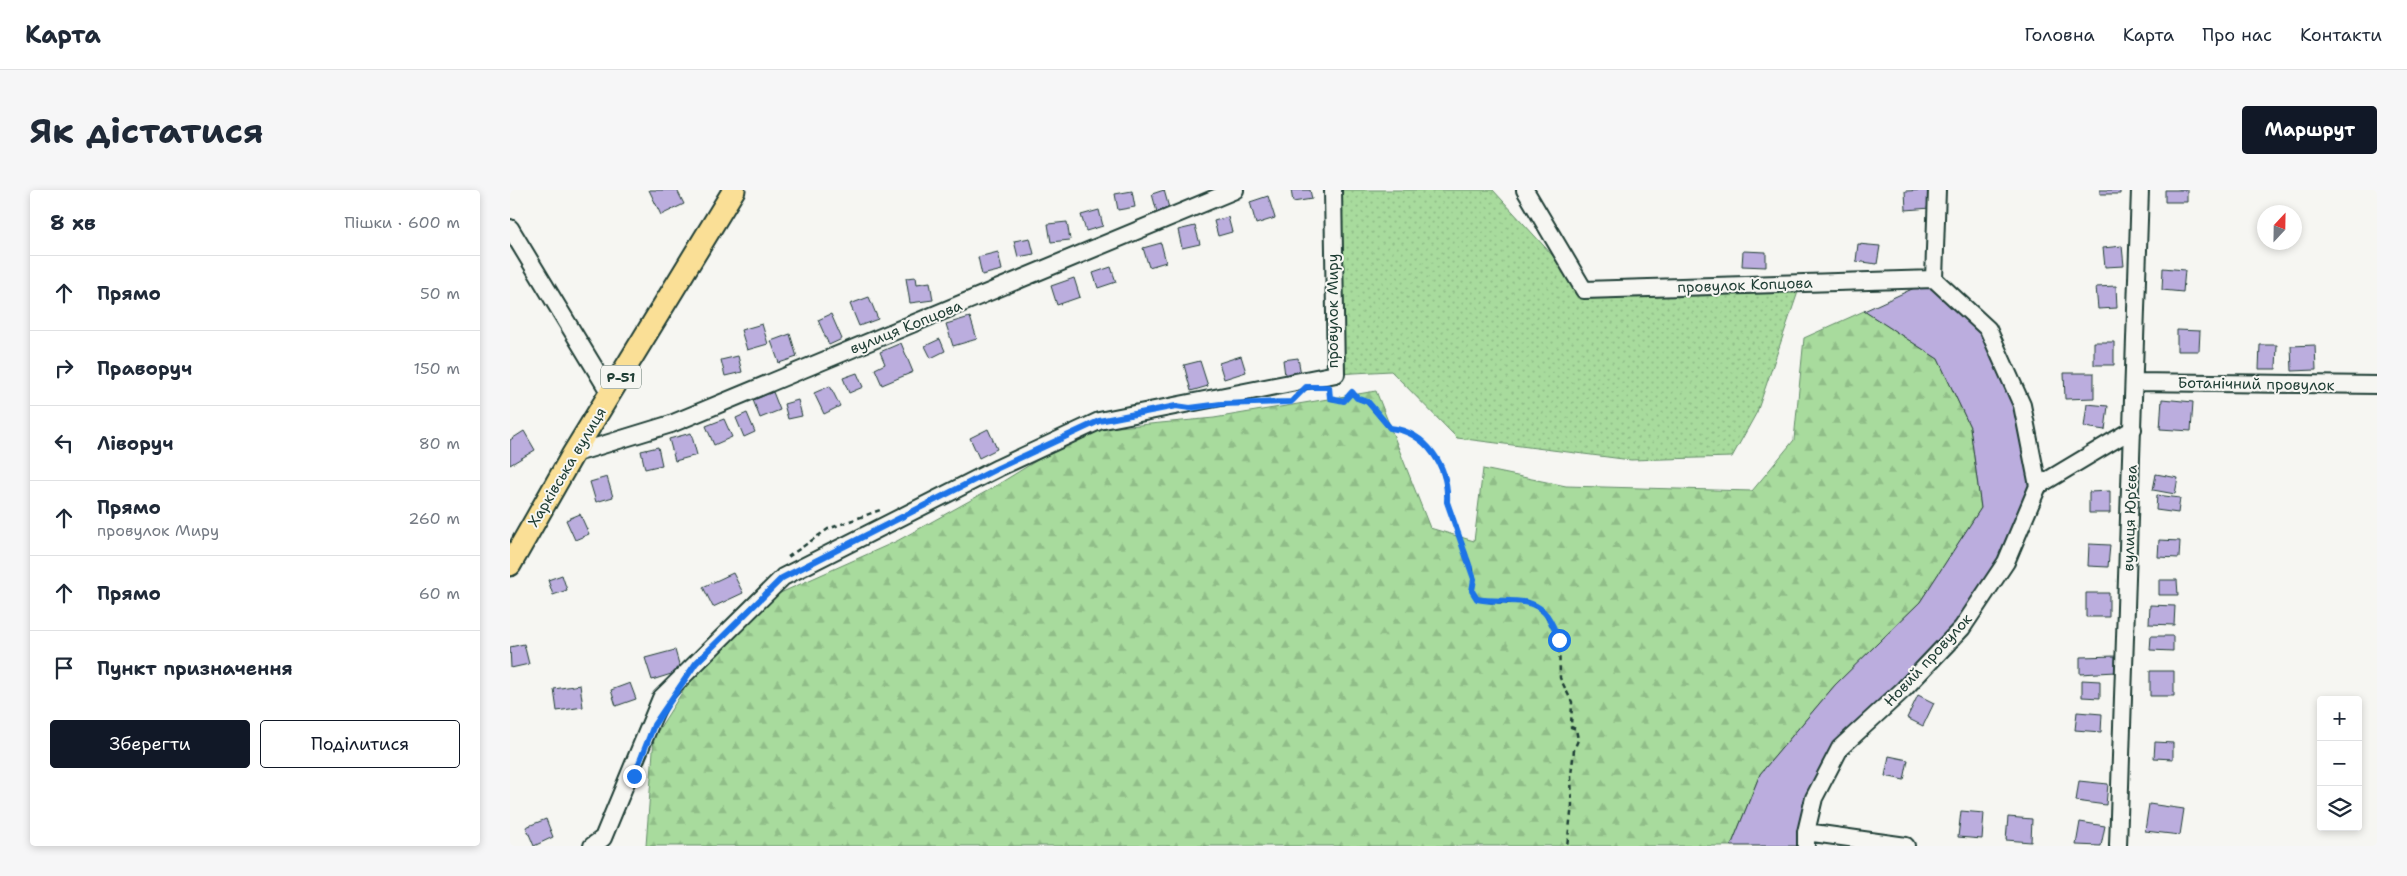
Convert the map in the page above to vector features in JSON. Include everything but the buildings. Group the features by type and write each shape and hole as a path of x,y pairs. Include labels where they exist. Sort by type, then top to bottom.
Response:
{"main road":[{"name":"Харківська вулиця","path":"510,565 573,454 611,395 734,190"}],"street":[{"name":"вулиця Копцова","path":"573,454 671,424 1236,190"},
{"name":"провулок Миру","path":"592,846 603,838 661,698 782,578 998,468 1099,421 1336,374 1333,190"},
{"name":"провулок Копцова","path":"1525,190 1584,290 1934,279"},
{"path":"1937,190 1934,279 1988,329 2022,405 2038,486 2133,429"},
{"name":"вулиця Юр'єва","path":"2118,846 2140,190"},
{"path":"510,228 611,395"},
{"name":"Ботанічний провулок","path":"2134,382 2377,385"},
{"name":"Новий провулок","path":"1806,839 1814,798 1840,748 1904,689 1962,628 2006,562 2038,486"},
{"path":"1806,839 1906,846"}],"path":[{"path":"1329,387 1330,398 1344,401 1352,392 1357,398 1368,402 1390,428 1405,429 1426,442 1443,472 1447,490 1447,502 1474,579 1472,591 1477,599 1490,602 1530,602 1545,613 1549,620 1559,640 1560,678 1572,702 1571,727 1576,729 1578,740 1574,750 1571,775 1572,805 1567,846"},
{"path":"1274,402 1291,402 1301,392"},
{"path":"785,560 828,529 886,509"}],"green space":[{"path":"1333,190 1493,190 1584,290 1801,283 1757,412 1732,457 1631,460 1457,438 1391,371 1336,374"},
{"path":"1864,311 1938,359 1970,427 1981,508 1920,602 1835,685 1760,774 1731,846 646,846 654,737 712,645 778,594 897,541 989,490 1086,430 1214,418 1376,391 1430,528 1474,541 1483,469 1566,486 1752,491 1794,440 1804,338"}],"route":[{"path":"634,776 640,754 654,725 696,663 782,578 998,468 1099,421 1176,406 1190,408 1221,404 1291,402 1306,387 1329,387 1330,398 1344,401 1352,392 1357,398 1368,402 1390,428 1405,429 1426,442 1443,472 1447,490 1447,502 1474,579 1472,591 1477,599 1490,602 1530,602 1545,613 1559,640"}]}
